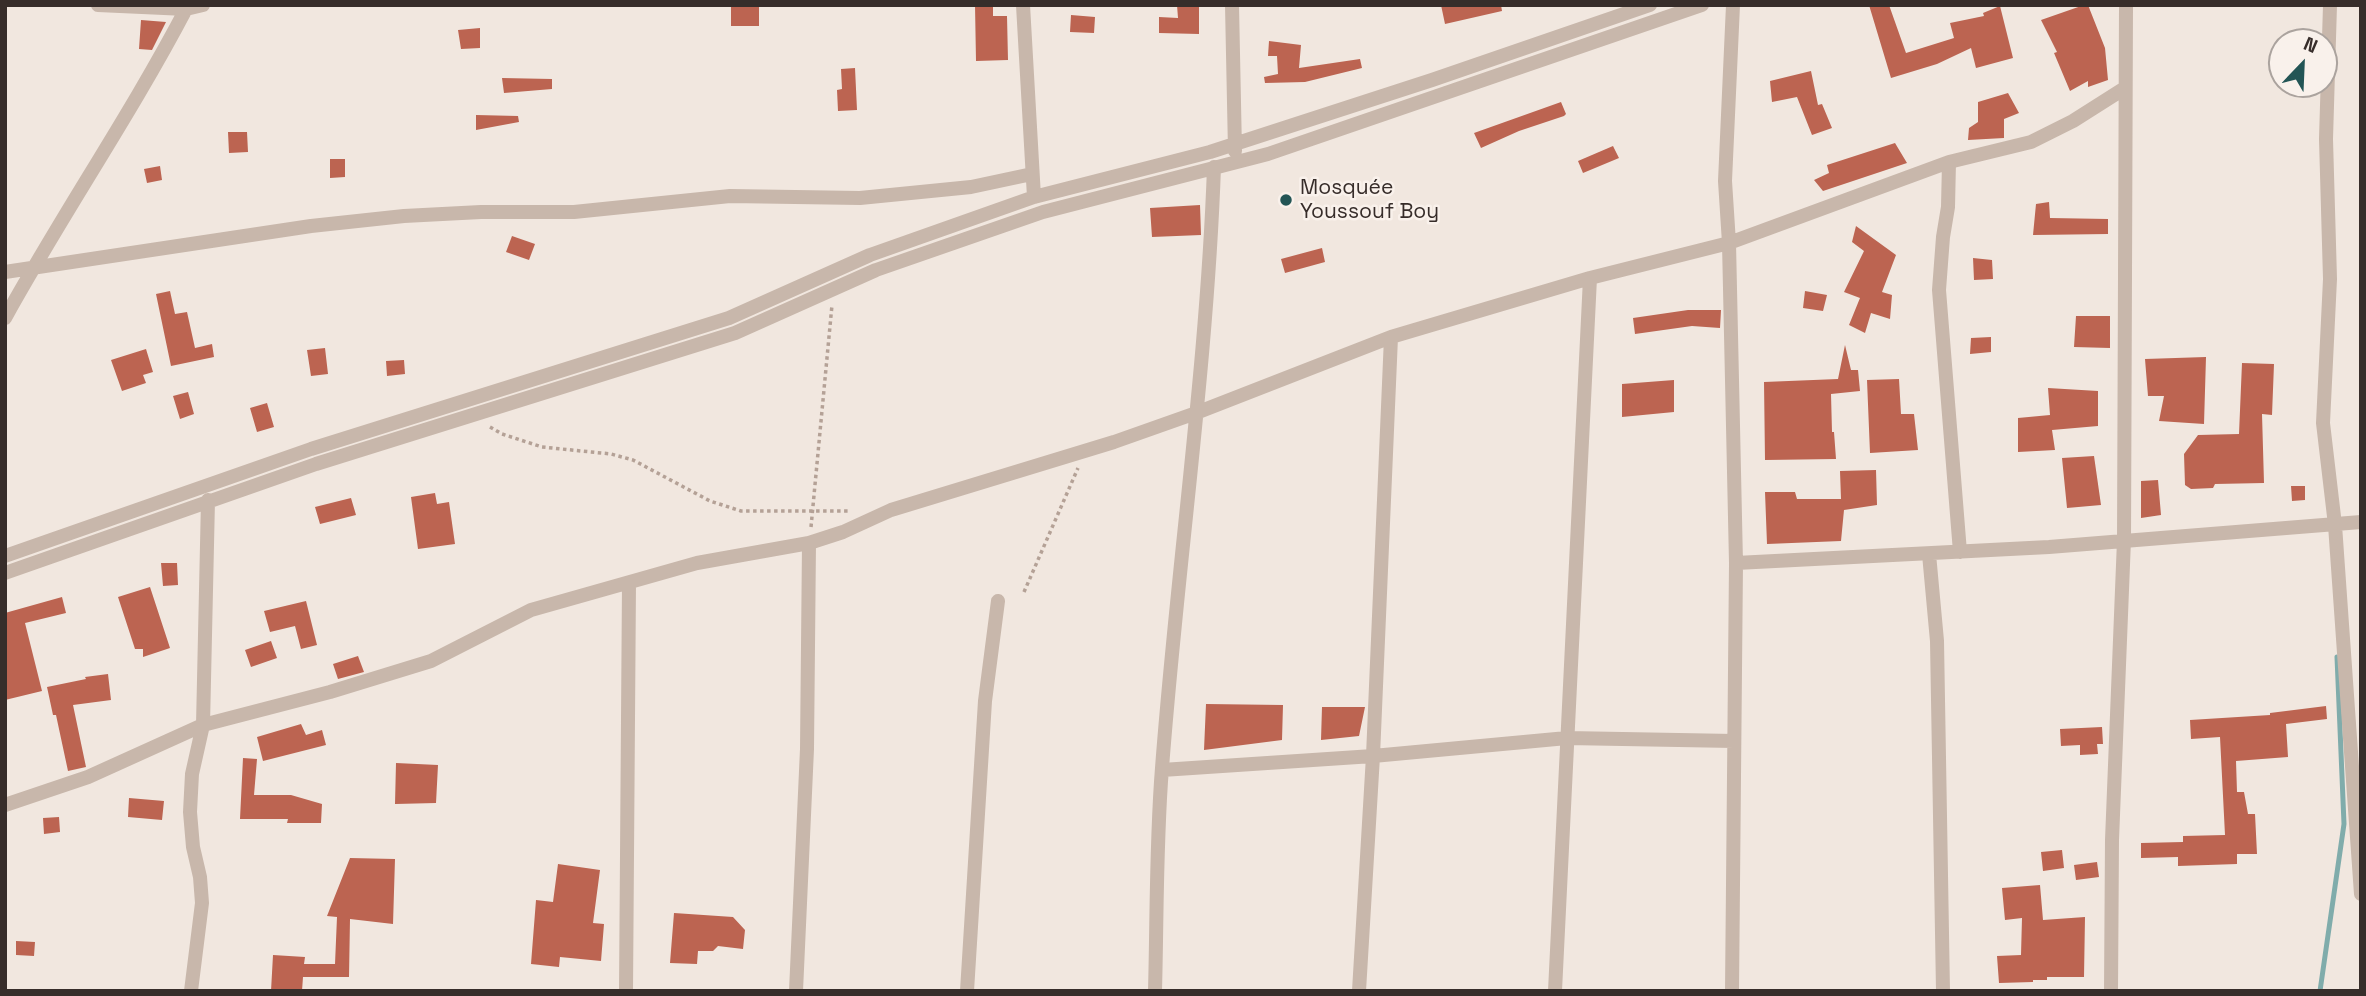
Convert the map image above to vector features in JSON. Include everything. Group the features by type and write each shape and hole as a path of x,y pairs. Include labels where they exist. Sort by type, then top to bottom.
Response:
{"street":[{"path":"99,5 186,9 203,5"},
{"path":"1023,5 1034,197"},
{"path":"1232,5 1236,162"},
{"path":"5,556 311,449 729,318 870,255 1034,197 1210,152 1650,5"},
{"path":"5,573 208,500 735,333 876,270 1043,212 1268,153 1702,5"},
{"path":"1732,991 1737,563 1725,168 1733,5"},
{"path":"2110,991 2112,841 2124,540 2126,5"},
{"path":"2330,5 2326,139 2330,279 2323,423 2334,525 2361,894"},
{"path":"5,318 164,51 186,9"},
{"path":"5,805 88,777 203,725 431,662 531,610 698,563 809,543 843,532 891,510 1196,413 1391,337 1590,278 1729,243 1949,162 2031,142 2073,121 2125,88"},
{"path":"1949,162 1948,208 1939,290 1959,552"},
{"path":"1155,991 1162,770 1196,413 1214,167"},
{"path":"5,272 299,228 404,216 481,212 574,212 730,196 860,198 971,187 1032,174"},
{"path":"1555,991 1590,278"},
{"path":"1359,991 1373,756 1391,337"},
{"path":"191,991 202,903 190,812 192,774 203,725 208,500"},
{"path":"1737,563 1929,554 2361,522"},
{"path":"796,991 806,763 809,543"},
{"path":"1929,554 1937,641 1942,991"},
{"path":"626,991 629,583"},
{"path":"967,991 985,701 998,601"},
{"path":"1162,770 1373,756 1567,738 1734,741"}],"path":[{"path":"809,543 834,289"},
{"path":"470,415 502,434 542,447 611,454 633,460 727,508 748,512 812,512"},
{"path":"1024,592 1086,450"}],"building":[{"path":"731,5 759,5 759,26 731,26"},
{"path":"975,5 993,5 993,16 1007,16 1008,60 976,61"},
{"path":"1177,5 1199,5 1199,34 1159,33 1159,17 1178,18"},
{"path":"1441,5 1501,5 1502,11 1445,24"},
{"path":"1869,5 1889,5 1906,53 1954,38 1950,23 1984,16 1983,13 2000,6 2013,58 1976,68 1971,48 1937,64 1891,78"},
{"path":"2088,5 2105,48 2108,80 2088,87 2088,81 2070,91 2054,53 2057,52 2041,20"},
{"path":"1071,15 1095,17 1094,33 1070,32"},
{"path":"141,20 166,22 152,50 139,49"},
{"path":"480,28 480,48 461,49 458,30"},
{"path":"1269,41 1301,45 1299,68 1360,59 1362,68 1305,82 1265,83 1264,77 1278,74 1277,56 1268,56"},
{"path":"855,68 857,110 838,111 837,90 842,89 841,69"},
{"path":"1811,71 1818,105 1822,104 1832,128 1812,135 1797,97 1772,102 1770,81"},
{"path":"502,78 552,79 552,89 504,93"},
{"path":"2008,93 2019,113 2004,119 2004,138 1968,140 1969,128 1978,122 1978,102"},
{"path":"1561,102 1566,114 1564,116 1519,131 1481,148 1474,133"},
{"path":"476,115 518,116 519,122 476,130"},
{"path":"228,132 247,132 248,152 229,153"},
{"path":"1895,143 1907,163 1823,191 1814,180 1829,173 1827,165"},
{"path":"1613,146 1619,158 1583,173 1578,161"},
{"path":"330,159 345,159 345,177 330,178"},
{"path":"160,166 162,180 147,183 144,169"},
{"path":"2049,202 2050,218 2108,219 2108,234 2033,235 2036,204"},
{"path":"1200,205 1201,235 1152,237 1150,208"},
{"path":"1856,226 1896,255 1882,292 1892,295 1890,319 1871,313 1865,333 1849,325 1860,298 1844,292 1864,251 1852,242"},
{"path":"512,236 535,244 529,260 506,252"},
{"path":"1322,248 1325,262 1285,273 1281,259"},
{"path":"1973,258 1992,260 1993,279 1974,280"},
{"path":"170,291 175,314 187,312 195,348 212,344 214,357 171,366 156,294"},
{"path":"1805,291 1827,295 1823,311 1803,308"},
{"path":"1688,310 1721,310 1720,328 1692,326 1635,334 1633,318"},
{"path":"2076,316 2110,316 2110,348 2074,347"},
{"path":"1991,337 1991,352 1970,354 1971,338"},
{"path":"1845,345 1851,370 1858,370 1860,391 1831,394 1836,459 1765,460 1764,382 1838,379"},
{"path":"325,348 328,374 311,376 307,350"},
{"path":"146,349 153,372 143,375 146,383 122,391 111,360"},
{"path":"2206,357 2204,424 2159,421 2164,396 2148,396 2145,359"},
{"path":"404,360 405,374 387,376 386,361"},
{"path":"2242,363 2274,364 2272,415 2262,414 2264,483 2215,484 2213,488 2191,489 2185,485 2184,454 2198,435 2239,434"},
{"path":"1899,379 1901,414 1914,414 1918,450 1870,453 1867,380"},
{"path":"1674,380 1674,412 1622,417 1622,384"},
{"path":"2048,388 2098,391 2098,426 2052,430 2055,450 2018,452 2018,418 2050,415"},
{"path":"188,392 194,414 180,419 173,396"},
{"path":"267,403 274,427 257,432 250,408"},
{"path":"2094,456 2101,505 2067,508 2062,458"},
{"path":"1876,470 1877,505 1844,510 1841,541 1767,544 1765,492 1795,492 1797,499 1841,499 1840,471"},
{"path":"2158,480 2161,515 2141,518 2141,481"},
{"path":"2291,486 2305,486 2305,500 2292,501"},
{"path":"435,493 437,504 449,502 455,544 418,549 411,497"},
{"path":"351,498 356,515 320,524 315,507"},
{"path":"161,563 177,563 178,585 163,586"},
{"path":"150,587 170,648 143,657 143,649 135,649 118,597"},
{"path":"62,597 66,613 25,623 42,691 5,700 5,613"},
{"path":"306,601 317,645 301,649 295,626 270,632 264,611"},
{"path":"271,641 277,658 251,667 245,650"},
{"path":"358,656 364,672 338,679 333,664"},
{"path":"108,674 111,700 73,705 86,767 68,771 47,687"},
{"path":"1206,704 1283,705 1282,740 1204,750"},
{"path":"2326,706 2327,719 2286,724 2288,757 2236,761 2237,792 2244,792 2248,814 2255,814 2257,854 2237,854 2237,864 2178,866 2178,857 2141,858 2141,843 2183,842 2183,836 2225,835 2220,737 2191,739 2190,720 2270,715"},
{"path":"1322,707 1365,707 1359,736 1321,740"},
{"path":"301,724 306,735 322,730 326,745 263,761 257,737"},
{"path":"2102,727 2103,744 2097,744 2098,754 2080,755 2080,745 2061,746 2060,729"},
{"path":"243,758 257,759 254,795 291,795 322,804 321,823 287,823 288,819 240,819"},
{"path":"396,763 438,765 436,803 395,804"},
{"path":"129,798 164,801 162,820 128,817"},
{"path":"59,817 60,832 44,834 43,818"},
{"path":"2062,850 2064,868 2043,871 2041,852"},
{"path":"350,858 395,859 393,924 350,919 349,977 303,977 302,991 271,991 273,955 305,957 304,964 335,964 337,917 327,916"},
{"path":"2097,862 2099,877 2076,880 2074,865"},
{"path":"558,864 600,870 593,923 604,924 601,961 560,957 559,967 531,964 536,900 553,902"},
{"path":"2040,885 2043,920 2085,917 2084,977 2047,977 2047,980 2033,982 1999,983 1997,956 2021,955 2022,918 2005,920 2002,888"},
{"path":"674,913 733,917 745,930 743,949 718,946 713,951 698,951 697,964 670,963"},
{"path":"16,941 35,942 34,956 16,955"}],"waterway":[{"path":"2320,991 2344,824 2337,657"}],"place":[{"name":"Mosquée Youssouf Boy","path":"1286,200"}]}
